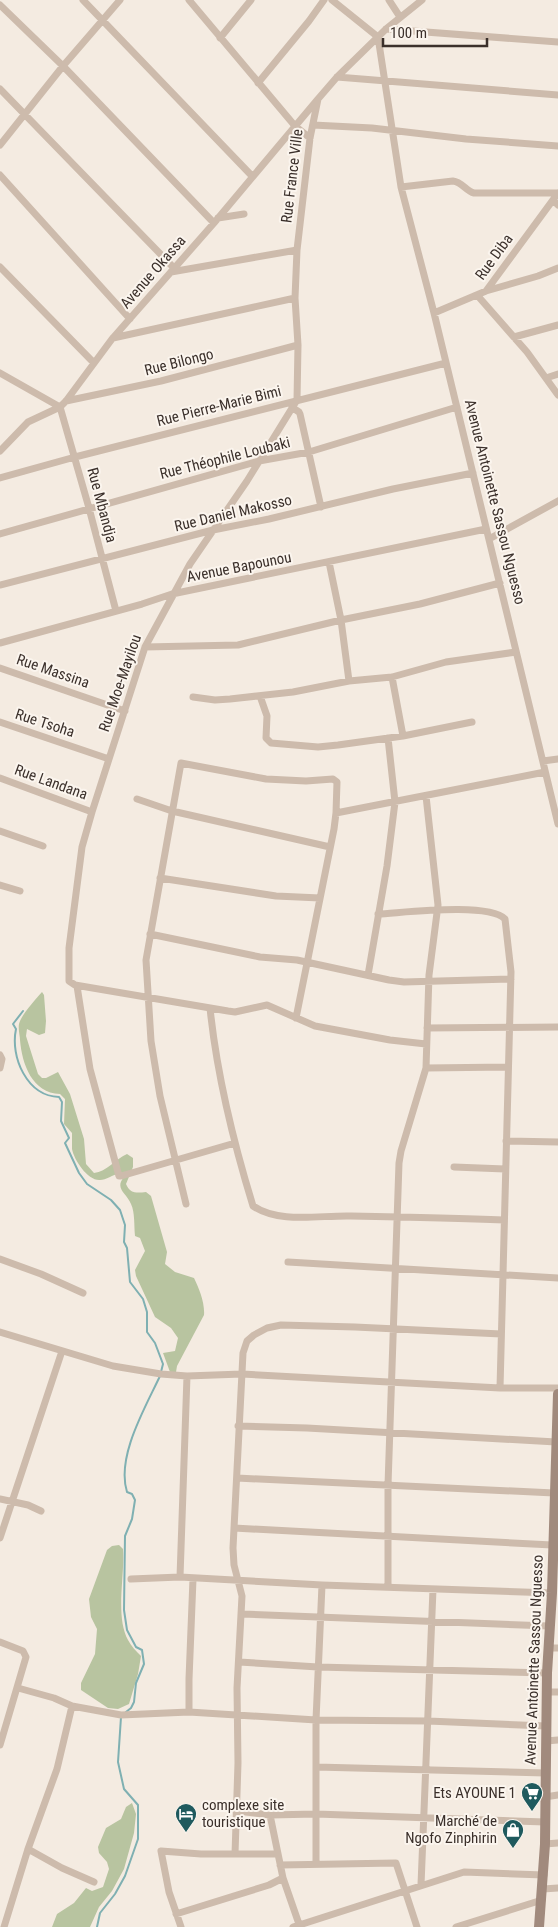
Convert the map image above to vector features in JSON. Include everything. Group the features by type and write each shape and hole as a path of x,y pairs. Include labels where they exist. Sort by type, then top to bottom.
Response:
{"street":[{"path":"83,0 252,176"},
{"path":"0,145 63,66 120,0"},
{"path":"189,0 258,84 295,126 310,138"},
{"path":"220,38 251,0"},
{"path":"258,84 310,21 324,0"},
{"path":"332,0 378,37"},
{"path":"389,0 400,17"},
{"name":"Rue France Ville","path":"297,400 298,345 295,298 297,250 310,138 318,99 337,77 378,37 422,0"},
{"path":"0,5 216,220 244,214"},
{"path":"386,30 558,42"},
{"name":"Avenue Antoinette Sassou Nguesso","path":"378,37 401,187 434,313 545,772 556,808 558,824"},
{"path":"337,77 558,95"},
{"path":"0,89 26,114 173,270 297,250"},
{"name":"Avenue Okassa","path":"0,451 28,422 60,407 66,401 112,338 173,270 318,99"},
{"path":"313,125 393,130 466,139 558,146"},
{"path":"0,175 130,318"},
{"path":"401,187 453,181 474,192 558,193"},
{"name":"Rue Diba","path":"434,313 486,291 555,203 558,193"},
{"path":"0,267 94,363"},
{"path":"486,291 538,276 558,268"},
{"path":"477,295 514,337 558,396"},
{"path":"112,338 295,298"},
{"path":"514,337 558,325"},
{"name":"Rue Bilongo","path":"66,401 161,381 298,345"},
{"name":"Rue Pierre-Marie Bimi","path":"0,478 75,457 446,363"},
{"path":"0,373 60,407"},
{"path":"546,378 558,374"},
{"name":"Rue Moe-Mayilou","path":"77,986 69,981 69,948 82,847 145,647 172,594 190,564 259,461 297,400"},
{"name":"Rue Mbandja","path":"60,407 116,611"},
{"path":"293,408 299,412 321,507"},
{"name":"Rue Théophile Loubaki","path":"0,534 259,461 309,452 457,408"},
{"name":"Rue Daniel Makosso","path":"0,585 213,530 321,507 393,489 473,473"},
{"path":"489,539 558,501"},
{"name":"Avenue Bapounou","path":"0,643 172,594 486,529"},
{"path":"330,562 341,620 349,681"},
{"path":"145,647 238,645 341,620 420,604 500,583"},
{"path":"193,698 215,700 260,696 349,681 392,677 446,662 516,652"},
{"name":"Rue Massina","path":"0,668 125,711"},
{"path":"392,677 403,736"},
{"path":"260,696 267,716 266,738 271,743 318,747 403,736 472,722"},
{"name":"Rue Tsoha","path":"0,722 109,759"},
{"path":"368,975 387,866 395,802 388,738"},
{"path":"543,761 558,759"},
{"path":"186,1204 160,1096 151,1041 146,960 181,763 266,779 306,781 335,779 337,782 336,813 296,1018"},
{"path":"336,813 545,772"},
{"name":"Rue Landana","path":"0,778 92,812"},
{"path":"388,1587 388,1485 401,1151 426,1068 429,982 438,910 426,796"},
{"path":"136,799 172,811 330,847"},
{"path":"0,831 43,846"},
{"path":"160,878 276,896 320,898"},
{"path":"0,885 20,891"},
{"path":"378,914 460,909 502,916 504,919 508,939 511,979 500,1388"},
{"path":"150,934 260,956 308,962 404,982 511,979"},
{"path":"235,1143 119,1176 90,1069 77,986 235,1012 268,1006 315,1026 348,1033 426,1044"},
{"path":"210,1008 214,1051 235,1143 253,1206 260,1210 294,1217 330,1215 504,1220"},
{"path":"427,1028 558,1027"},
{"path":"0,1055 2,1059 0,1068"},
{"path":"426,1068 508,1067"},
{"path":"506,1141 558,1142"},
{"path":"454,1167 505,1169"},
{"path":"0,1259 41,1274 83,1293"},
{"path":"288,1262 558,1278"},
{"path":"235,1854 242,1596 234,1565 234,1528 243,1352 247,1341 267,1328 281,1325 394,1328 501,1334"},
{"path":"0,1334 125,1369 161,1374 187,1376 242,1374 500,1388 558,1388"},
{"path":"0,1538 62,1352"},
{"path":"180,1577 187,1376"},
{"name":"Avenue Antoinette Sassou Nguesso","path":"539,1927 545,1844 547,1673 553,1648 549,1626 553,1600 558,1394"},
{"path":"238,1426 315,1428 556,1442"},
{"path":"237,1478 388,1485 555,1499"},
{"path":"0,1499 42,1511"},
{"path":"234,1528 388,1535 554,1551"},
{"path":"131,1579 180,1577 193,1579 238,1579 322,1585 433,1589 553,1600"},
{"path":"189,1712 193,1579"},
{"path":"316,1864 316,1720 322,1585"},
{"path":"421,1885 433,1589"},
{"path":"242,1614 549,1626"},
{"path":"0,1642 26,1653 18,1688 0,1745"},
{"path":"239,1662 547,1673"},
{"path":"18,1688 54,1698 72,1706 122,1715 189,1712 316,1720 428,1721 546,1726"},
{"path":"547,1692 558,1692"},
{"path":"4,1927 28,1849 57,1769 72,1706"},
{"path":"546,1741 558,1740"},
{"path":"316,1767 545,1774"},
{"path":"546,1797 558,1795"},
{"path":"237,1811 270,1815 316,1814 545,1822"},
{"path":"270,1815 283,1878 298,1926 421,1885 471,1871 544,1875"},
{"path":"545,1844 558,1843"},
{"path":"28,1849 62,1868 94,1882"},
{"path":"181,1927 160,1851 277,1854"},
{"path":"280,1865 396,1863 417,1927"},
{"path":"176,1914 269,1885 283,1878"},
{"path":"543,1889 558,1888"},
{"path":"456,1927 542,1900"}],"green space":[{"path":"42,992 44,995 46,1021 45,1033 39,1035 27,1029 26,1036 38,1074 42,1078 46,1078 58,1072 70,1094 84,1139 86,1164 94,1173 107,1168 127,1154 133,1158 133,1167 126,1184 132,1191 137,1193 146,1192 151,1196 167,1252 165,1264 175,1272 194,1278 200,1291 204,1315 177,1366 176,1372 170,1372 163,1353 175,1351 178,1338 171,1328 155,1317 136,1276 135,1270 145,1251 140,1238 135,1236 132,1207 120,1185 124,1177 119,1173 100,1180 86,1174 73,1154 72,1133 64,1124 65,1099 60,1094 42,1089 30,1076 26,1067 21,1049 19,1024 25,1012"},
{"path":"119,1545 123,1549 121,1608 124,1630 128,1640 141,1656 129,1704 118,1709 108,1708 81,1690 81,1683 95,1654 97,1629 91,1617 89,1599 107,1550 112,1546"},
{"path":"132,1803 136,1814 134,1833 124,1869 112,1891 99,1907 90,1927 52,1927 57,1914 74,1903 86,1888 92,1891 103,1887 109,1869 107,1862 99,1853 98,1847 106,1828 121,1819 126,1807"}],"waterway":[{"path":"23,1011 13,1024 16,1029 15,1040 19,1063 23,1073 38,1090 48,1095 59,1097 62,1102 61,1121 69,1138 65,1143 79,1173 87,1184 111,1200 120,1210 125,1225 124,1242 127,1248 130,1282 143,1299 147,1312 147,1332 155,1343 163,1364 161,1372"},
{"path":"126,1712 134,1702 136,1683 144,1664 142,1650 136,1647 127,1630 124,1610 125,1536 132,1519 135,1500 132,1494 127,1492 125,1464 134,1433 160,1376"},
{"path":"97,1927 100,1913 115,1894 125,1876 138,1839 138,1805 124,1789 118,1762 121,1717"}],"place":[{"name":"Ets AYOUNE 1","path":"532,1812"},
{"name":"complexe site touristique","path":"186,1833"},
{"name":"Marché de Ngofo Zinphirin","path":"513,1849"}]}
